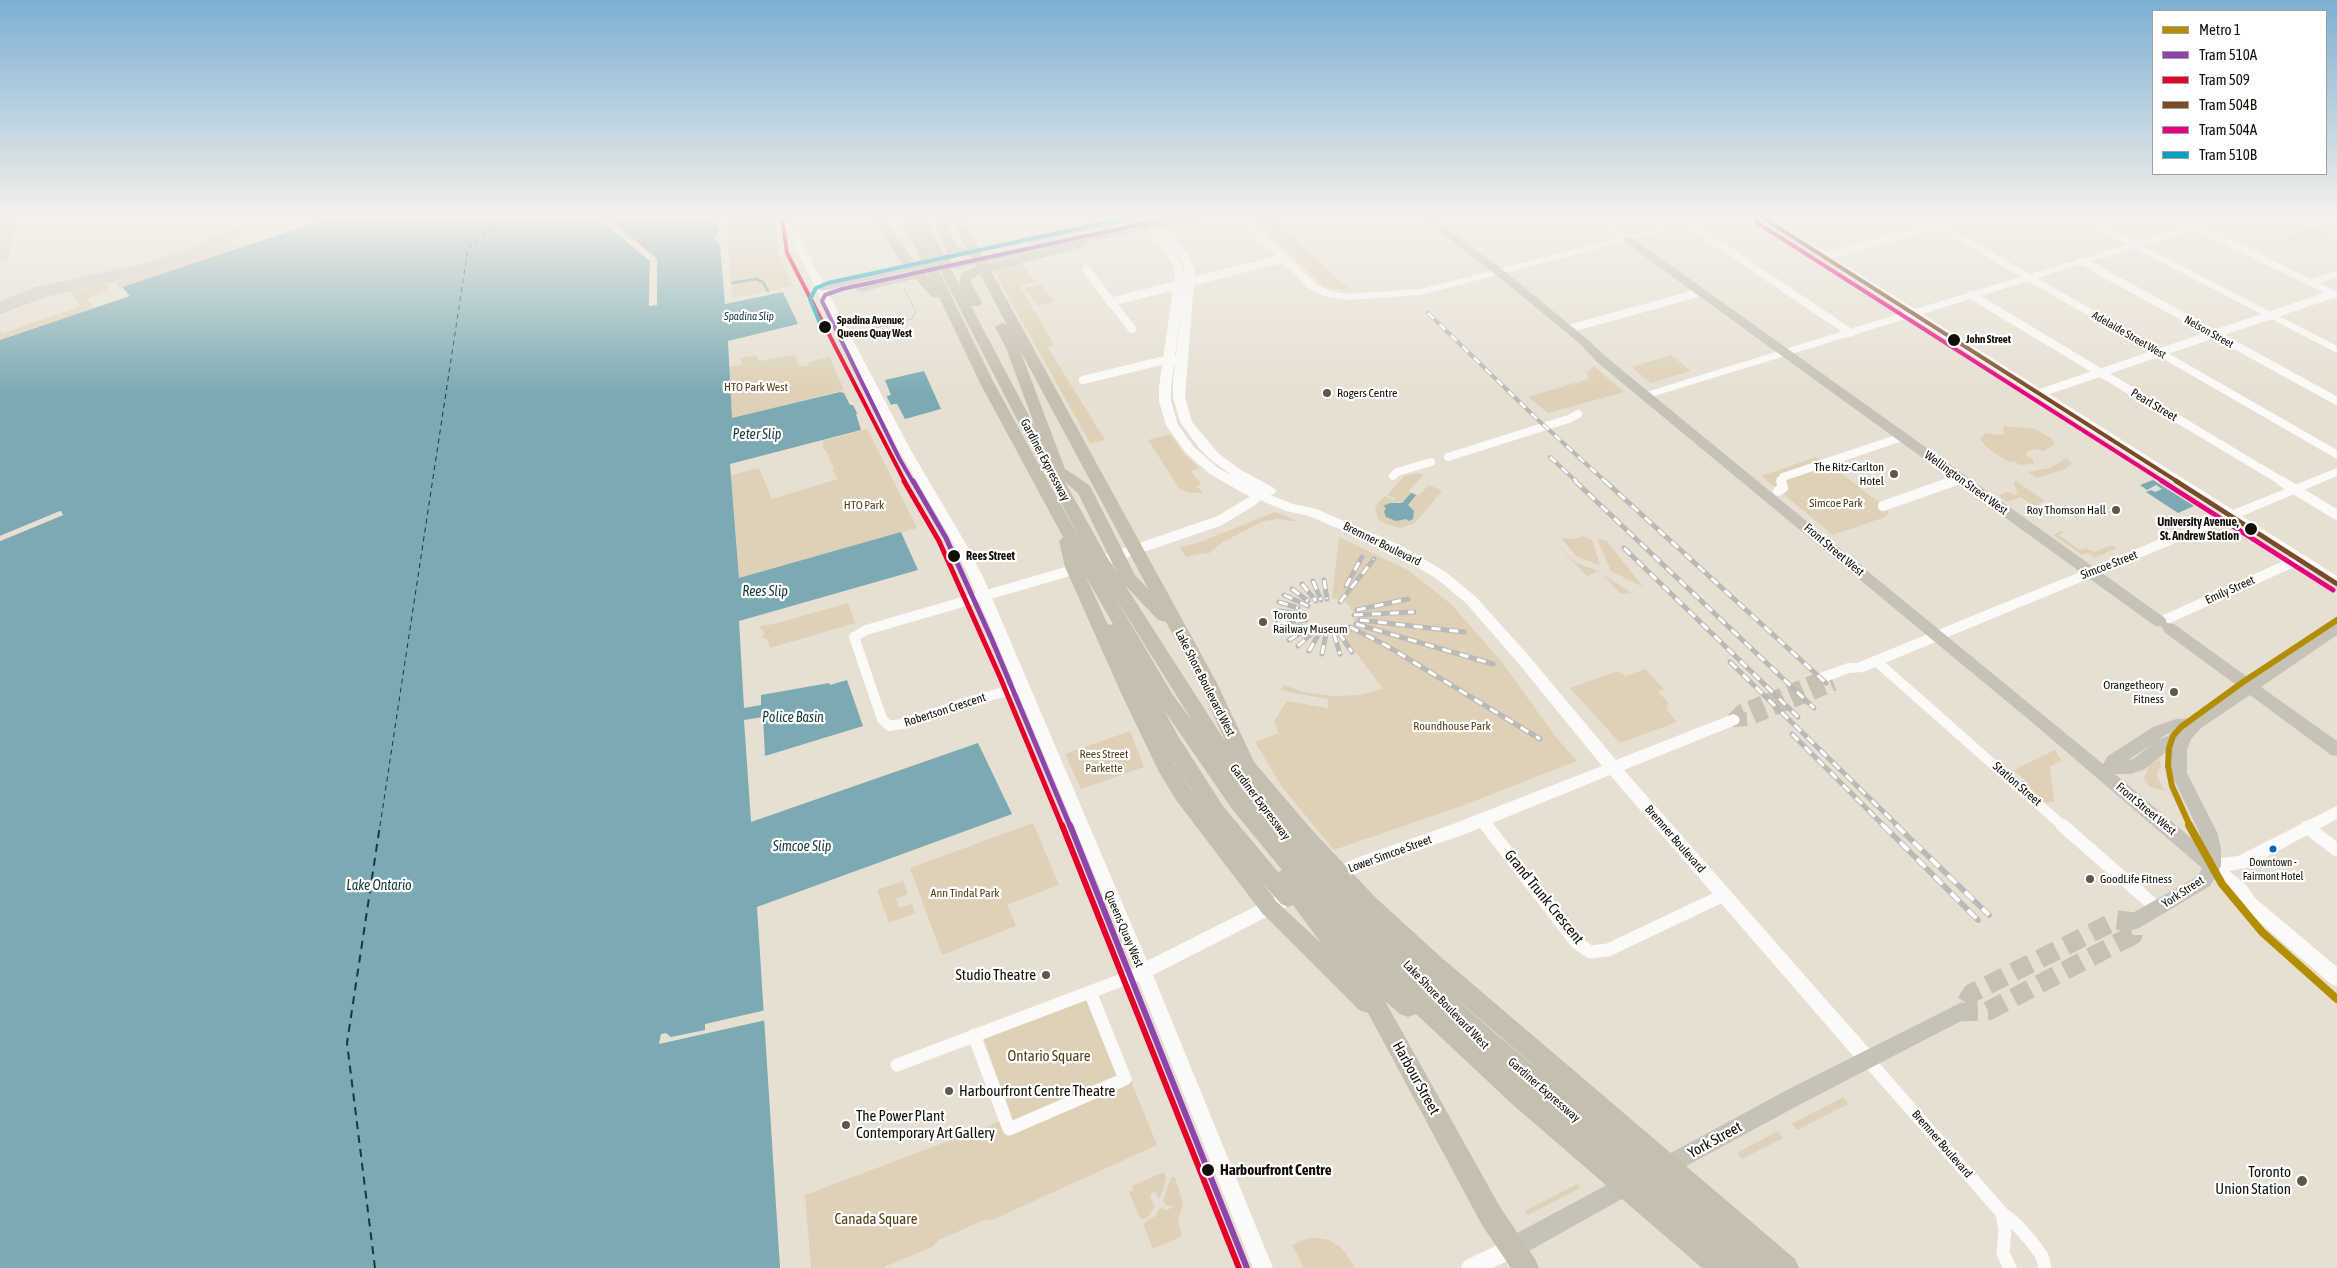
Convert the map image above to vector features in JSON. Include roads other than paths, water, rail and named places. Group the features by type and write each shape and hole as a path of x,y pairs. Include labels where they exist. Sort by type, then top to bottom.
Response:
{"highway":[{"path":"925,275 966,328 1033,459 1053,516 1080,568 1158,701 1262,850 1297,894"},
{"name":"Gardiner Expressway","path":"935,275 987,383 1064,525 1167,700 1239,802 1315,896 1364,949 1520,1096 1722,1268"},
{"name":"Gardiner Expressway","path":"949,275 1066,502 1096,553 1213,739 1280,830 1371,932 1488,1042 1754,1268"},
{"path":"969,275 965,282 967,287 1006,357 1023,379"},
{"path":"985,275 984,284 989,300 1013,348 1023,379 1052,448 1066,502"},
{"name":"Lake Shore Boulevard West","path":"986,275 1208,683 1250,775 1327,879 1476,1039 1741,1268"},
{"path":"1033,459 1071,479 1084,490 1128,578 1182,637"},
{"path":"1064,525 1073,567 1166,767 1206,827 1269,907 1382,1017"},
{"path":"1096,596 1171,742 1216,812 1283,892 1364,969 1434,1030 1520,1096"},
{"path":"1187,697 1304,836 1363,898 1434,965 1508,1030 1786,1268"},
{"name":"Harbour Street","path":"1297,894 1364,985 1491,1216 1519,1258"}],"main road":[{"path":"824,293 899,275"},
{"name":"Front Street West","path":"1503,275 1601,359 1936,635 2108,770 2212,866"},
{"name":"Wellington Street West","path":"1678,275 2337,750"},
{"path":"2108,770 2139,764 2162,745 2189,730 2337,628"},
{"path":"2189,730 2179,749 2179,773 2208,832 2212,848 2212,866"},
{"name":"York Street","path":"2133,922 2204,881 2212,866"},
{"name":"York Street","path":"1519,1258 1638,1179 1669,1166 1960,1012"}],"street":[{"name":"Queens Quay West","path":"815,275 904,449 958,539 1142,972 1263,1268"},
{"path":"1091,275 1132,329"},
{"name":"Bremner Boulevard","path":"1188,275 1185,282 1175,360 1179,397 1186,422 1193,433 1223,464 1262,492 1290,508 1312,512 1399,550 1451,583 1471,600 1724,896 2002,1213 2016,1224 2031,1241 2042,1256 2045,1268"},
{"path":"1109,300 1170,288 1213,275"},
{"path":"1301,275 1319,291 1337,296 1354,297 1417,292 1486,275"},
{"path":"1766,275 1851,333"},
{"path":"1855,275 2337,582"},
{"name":"Adelaide Street West","path":"2024,275 2337,454"},
{"path":"1647,395 2038,275"},
{"name":"Nelson Street","path":"2108,275 2337,402"},
{"path":"2193,275 2337,350"},
{"path":"2294,275 2335,295"},
{"path":"2310,283 2333,275"},
{"path":"1568,329 1702,292"},
{"name":"Pearl Street","path":"1972,295 2337,515"},
{"path":"2040,393 2213,333 2335,295"},
{"path":"1083,380 1175,360"},
{"path":"1448,457 1555,424 1578,414"},
{"path":"1778,490 1782,488 1780,480 1783,477 1902,437"},
{"path":"1393,476 1397,472 1431,462"},
{"name":"Simcoe Street","path":"1936,635 2337,472"},
{"path":"1883,506 1960,479"},
{"path":"983,595 1116,557 1219,522 1262,492"},
{"name":"Emily Street","path":"2165,625 2234,588 2300,559"},
{"name":"Robertson Crescent","path":"983,595 857,634 854,639 882,719 889,726 902,724 964,703 1022,687"},
{"path":"1830,680 1856,675 1858,668 1936,635"},
{"name":"Station Street","path":"1876,661 2157,908"},
{"name":"Lower Simcoe Street","path":"897,1065 1053,1004 1142,972 1269,907 1365,862 1482,820 1733,720"},
{"name":"York Street","path":"2212,866 2240,863 2337,812"},
{"name":"Grand Trunk Crescent","path":"1482,820 1576,942 1590,952 1608,950 1724,896"},
{"path":"2307,827 2337,850"},
{"name":"Front Street West","path":"2212,866 2240,890 2249,903 2319,957 2337,966"},
{"name":"Front Street West","path":"2319,957 2337,978"},
{"path":"974,1035 1009,1130 1125,1079 1090,992"},
{"path":"2002,1213 2005,1230 2003,1253 2010,1268"},
{"name":"York Street","path":"1471,1268 1519,1258"}],"water":[{"name":"Lake Ontario","path":"157,275 650,275 649,306 657,304 657,275 723,275 725,304 783,292 798,324 728,341 732,418 840,392 844,393 850,405 853,405 891,395 885,380 924,371 941,409 905,419 897,404 894,404 856,414 861,430 730,464 739,578 901,532 918,570 739,621 744,708 761,705 761,695 829,683 830,685 847,680 863,726 765,756 763,717 744,720 751,822 978,743 1012,814 757,907 780,1268 0,1268 0,541 63,515 60,511 0,536 0,340 130,296 122,287"},
{"path":"2153,480 2194,506 2178,513 2146,492 2151,490 2155,492 2162,489 2156,485 2147,490 2140,485"},
{"path":"1411,493 1416,495 1408,505 1414,511 1413,519 1409,521 1406,519 1396,521 1386,517 1384,512 1386,508 1383,506 1390,503 1402,503"}],"waterway":[{"path":"732,283 756,279 763,282 768,291"}],"tunnel":[{"path":"1825,677 1742,711 1733,720 1748,719 1834,684"},
{"path":"2117,920 2133,922 2133,935 1988,1011 1960,1012 1972,993 2117,920"}],"tram line":[{"name":"509","path":"799,275 870,413 893,462 939,541 1000,677 1063,828 1239,1268"},
{"name":"510B","path":"822,328 810,299 816,288 828,283 864,275"},
{"name":"510A","path":"906,275 842,289 825,295 822,301 899,458 946,538 992,640 1070,825 1247,1268"},
{"name":"504A","path":"1839,275 2333,590"},
{"name":"504B","path":"1853,275 2337,584"},
{"path":"830,327 836,332 855,333 912,319 916,311 904,289"}],"railway":[{"path":"1428,313 1537,419 1606,482"},
{"path":"1550,457 1577,482"},
{"path":"1575,481 1814,708"},
{"path":"1605,481 1826,683"},
{"path":"1624,548 1798,717"},
{"path":"1346,586 1362,557"},
{"path":"1340,602 1374,559"},
{"path":"1324,580 1327,599"},
{"path":"1313,581 1321,600"},
{"path":"1302,584 1316,601"},
{"path":"1292,589 1308,601"},
{"path":"1284,595 1308,606"},
{"path":"1357,610 1408,599"},
{"path":"1279,602 1298,608"},
{"path":"1277,611 1305,614"},
{"path":"1354,615 1414,612"},
{"path":"1278,623 1306,620"},
{"path":"1360,620 1464,632"},
{"path":"1356,624 1493,664"},
{"path":"1282,631 1301,626"},
{"path":"1289,640 1311,627"},
{"path":"1350,627 1387,646 1540,739"},
{"path":"1298,646 1315,630"},
{"path":"1309,651 1320,632"},
{"path":"1339,633 1352,652"},
{"path":"1322,654 1326,634"},
{"path":"1334,634 1340,654"},
{"path":"1730,662 1898,826"},
{"path":"1792,734 1978,920"},
{"path":"1896,825 1989,915"}],"metro line":[{"name":"1","path":"2337,620 2243,682 2181,727 2173,736 2169,748 2168,766 2172,786 2188,823 2222,884 2262,932 2337,999"}],"place":[{"name":"Spadina Avenue; Queens Quay West","path":"825,327"},
{"name":"John Street","path":"1954,340"},
{"name":"Rogers Centre","path":"1327,393"},
{"name":"The Ritz-Carlton Hotel","path":"1894,474"},
{"name":"Roy Thomson Hall","path":"2116,510"},
{"name":"University Avenue, St. Andrew Station","path":"2251,529"},
{"name":"Rees Street","path":"954,556"},
{"name":"Toronto Railway Museum","path":"1263,622"},
{"name":"Orangetheory Fitness","path":"2174,692"},
{"name":"Downtown - Fairmont Hotel","path":"2273,849"},
{"name":"GoodLife Fitness","path":"2090,879"},
{"name":"Studio Theatre","path":"1046,975"},
{"name":"Harbourfront Centre Theatre","path":"949,1091"},
{"name":"The Power Plant Contemporary Art Gallery","path":"846,1125"},
{"name":"Harbourfront Centre","path":"1208,1170"},
{"name":"Toronto Union Station","path":"2302,1181"}],"water label":[{"name":"Spadina Slip","path":"749,317"},
{"name":"Peter Slip","path":"757,435"},
{"name":"Rees Slip","path":"765,592"},
{"name":"Police Basin","path":"793,718"},
{"name":"Simcoe Slip","path":"802,847"}],"park label":[{"name":"HTO Park West","path":"756,387"},
{"name":"Simcoe Park","path":"1836,503"},
{"name":"HTO Park","path":"864,505"},
{"name":"Roundhouse Park","path":"1452,726"},
{"name":"Rees Street Parkette","path":"1104,761"},
{"name":"Ann Tindal Park","path":"965,893"},
{"name":"Ontario Square","path":"1049,1056"},
{"name":"Canada Square","path":"876,1219"}]}
